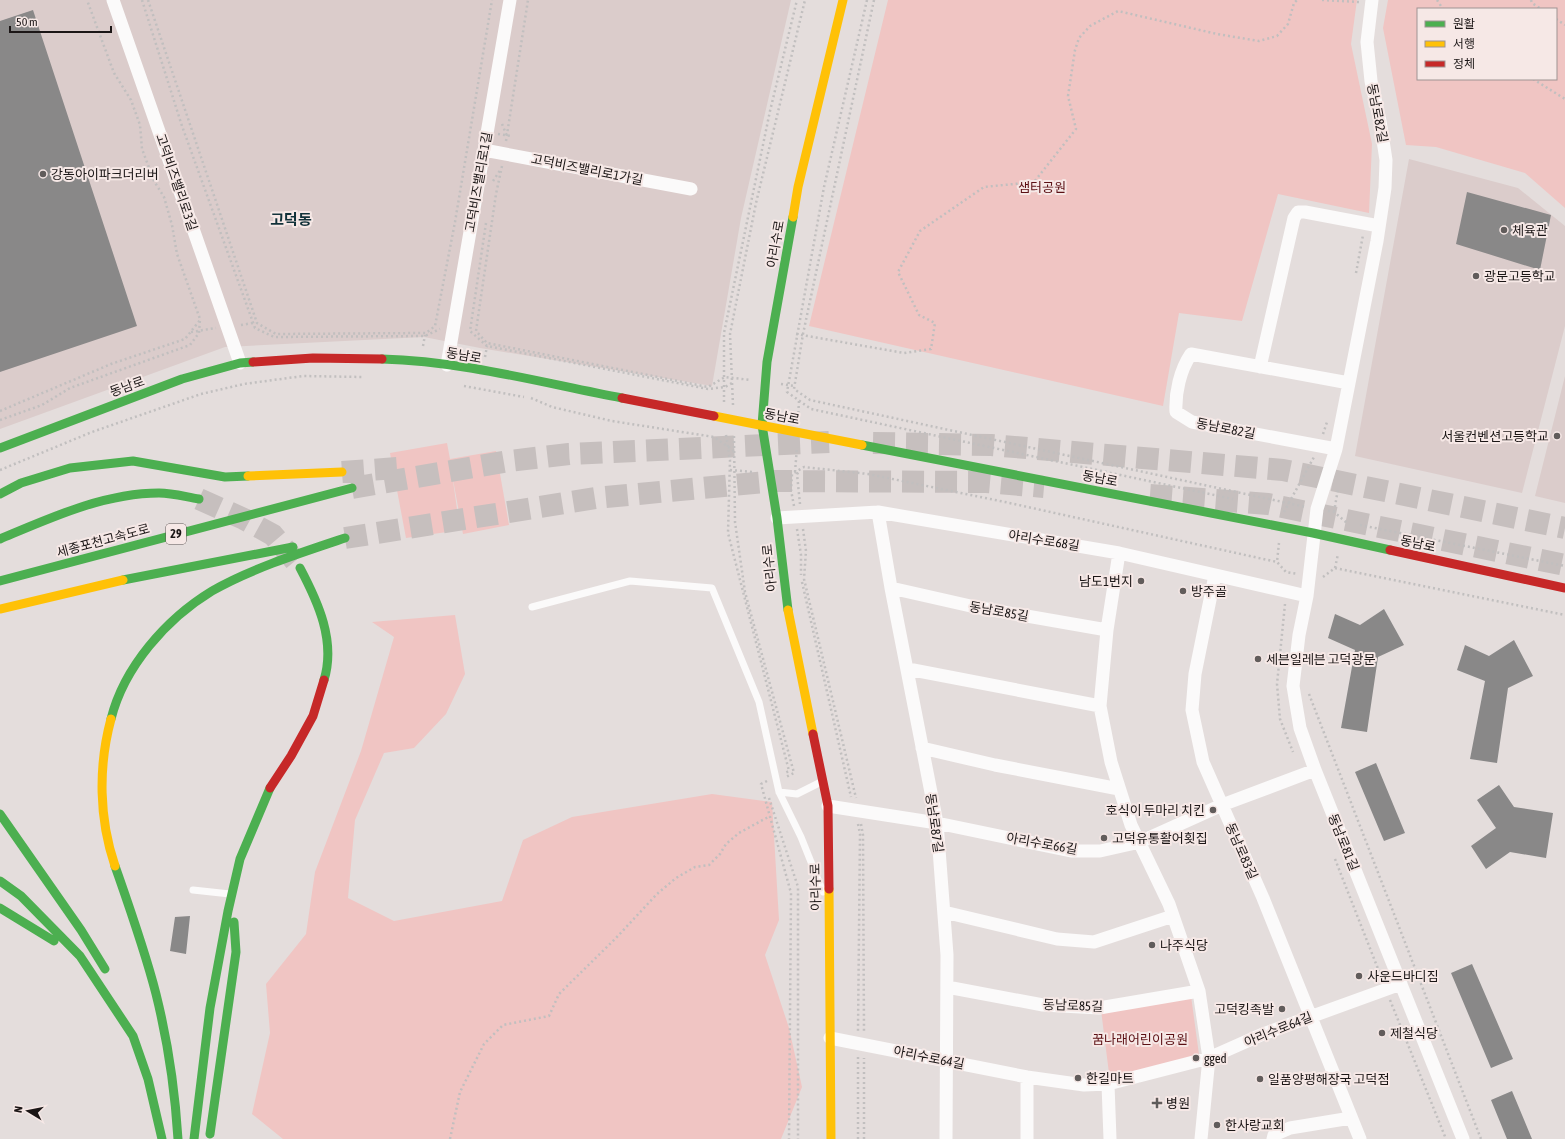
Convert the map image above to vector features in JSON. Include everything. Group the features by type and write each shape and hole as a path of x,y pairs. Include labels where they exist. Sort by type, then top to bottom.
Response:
{"main road":[{"name":"아리수로","path":"831,1139 828,806 786,599 777,518 762,426 767,362 798,187 842,0"},
{"name":"동남로","path":"0,448 182,379 240,363 313,358 414,360 723,418 1313,533 1565,588"},
{"path":"0,494 21,483 70,468 133,462 225,476 342,472"},
{"name":"세종포천고속도로","path":"0,581 352,488"},
{"path":"0,539 110,499 136,494 161,493 199,499"},
{"path":"0,609 82,588 228,558 345,538 278,562 235,580 209,594 173,621 132,668 117,695 104,741 100,776 103,816 112,858 151,975 165,1032 173,1086 178,1139"},
{"path":"194,1139 210,1008 240,859 268,791 291,756 313,716 328,668 326,627 315,596 300,568"},
{"path":"0,814 81,930 108,975"},
{"path":"0,881 21,896 80,956 133,1036"},
{"path":"209,1139 236,952 232,894"},
{"path":"0,908 80,956"},
{"path":"114,988 148,1079 162,1139"}],"street":[{"name":"고덕비즈밸리로3길","path":"113,0 240,363"},
{"name":"고덕비즈밸리로1길","path":"447,365 510,0"},
{"name":"동남로82길","path":"1313,533 1317,509 1336,449 1379,226 1386,160 1380,121 1371,81 1367,42 1372,0"},
{"name":"고덕비즈밸리로1가길","path":"484,150 691,189"},
{"path":"1260,367 1294,218 1298,212 1379,226"},
{"name":"동남로82길","path":"1336,449 1192,422 1176,412 1175,399 1184,364 1191,354 1349,383"},
{"name":"아리수로68길","path":"777,518 878,512 1119,553 1307,596"},
{"name":"동남로87길","path":"878,512 891,588 937,823 944,912 947,987 946,1139"},
{"name":"동남로81길","path":"1313,533 1307,596 1293,686 1300,728 1315,770 1463,1139"},
{"path":"1119,553 1107,630 1100,706 1111,762 1131,825 1173,916 1199,991 1208,1058 1201,1139"},
{"name":"동남로83길","path":"1214,574 1195,674 1192,710 1203,762 1263,898 1312,1016 1360,1139"},
{"name":"동남로85길","path":"891,588 975,607 1107,630"},
{"path":"908,669 1100,706"},
{"path":"922,748 995,765 1120,789"},
{"name":"아리수로66길","path":"828,806 937,823 1071,850 1100,851 1140,842 1222,806 1315,770"},
{"path":"944,912 1057,938 1094,942 1173,916"},
{"name":"아리수로64길","path":"830,1038 1027,1077 1084,1085 1108,1084 1208,1058 1312,1016 1401,984"},
{"name":"동남로85길","path":"947,987 1043,1005 1099,1008 1199,991"},
{"path":"1027,1077 1027,1139"},
{"path":"1108,1084 1110,1139"},
{"path":"1273,1139 1274,1136 1290,1128 1351,1118"}],"lane":[{"path":"532,607 630,581 712,588 760,702 779,792 801,837 828,906"},
{"path":"779,792 797,794 823,781"},
{"path":"193,890 232,894"}],"path":[{"path":"0,420 42,405 70,388 190,345 199,333 200,319 177,254 172,225 164,197 154,181 142,149 140,125 131,100 114,73 87,0"},
{"path":"142,0 182,126 255,328 274,337 425,336 444,328"},
{"path":"148,0 257,324 276,334 426,333 435,326 455,222 492,0"},
{"path":"507,137 528,0"},
{"path":"797,0 770,111 724,333 725,387 723,418 730,460 728,533 789,771 766,786 798,887 798,1139"},
{"path":"867,0 824,187 796,334 787,392 811,409 1240,501"},
{"path":"874,0 803,334 794,389 810,400 1290,504"},
{"path":"796,334 803,334 904,353 931,349 935,323 920,315 898,272 920,232 984,187 1034,182 1076,129 1068,96 1074,50 1079,38 1090,26 1118,12 1217,34 1259,41 1277,36 1288,24 1294,3 1297,0"},
{"path":"1322,0 1338,1"},
{"path":"1531,0 1532,3 1540,8"},
{"path":"1535,80 1565,99"},
{"path":"492,187 493,179 502,168 496,194 476,331 487,343 708,387 725,377"},
{"path":"487,219 470,331 487,346 708,389 725,387 732,383"},
{"path":"0,411 111,364 185,339 200,319"},
{"path":"0,470 106,428 201,394 244,384 303,376 365,376"},
{"path":"461,385 534,399 552,407 612,421 714,437 734,451"},
{"path":"801,578 801,555 791,490 792,474 804,468 868,474 899,480 1277,562"},
{"path":"1278,509 1285,510"},
{"path":"1334,512 1345,522 1565,566"},
{"path":"1276,557 1277,562 1286,572"},
{"path":"1321,585 1322,578 1334,568 1565,615"},
{"path":"1309,693 1481,1139"},
{"path":"777,713 794,773 761,784 791,893 789,1139"},
{"path":"450,1139 460,1092 484,1044 503,1025 549,1016 559,994 616,938 657,894 676,878 695,866 709,865 720,854 726,844 739,833 770,816"}],"shaded area":[{"path":"0,0 791,0 741,218 712,386 480,348 424,337 225,347 0,429"},
{"name":"광문고등학교","path":"1409,159 1518,188 1565,226 1565,326 1522,493 1355,456"},
{"name":"서울컨벤션고등학교","path":"1565,376 1565,503 1535,496"}],"green space":[{"name":"샘터공원","path":"888,0 1357,0 1351,44 1372,144 1369,213 1278,194 1242,321 1179,313 1163,406 809,326"},
{"path":"1388,0 1565,0 1565,208 1525,173 1436,147 1406,145 1383,28"},
{"path":"447,443 450,459 496,451 509,525 463,534 452,474 460,530 406,538 390,453"},
{"path":"455,615 465,674 446,714 414,748 384,753 355,820 348,898 394,921 502,901 523,840 572,817 712,794 772,802 779,920 765,955 789,1028 802,1087 781,1139 283,1139 252,1114 270,1033 266,984 306,934 315,872 361,751 394,637 372,622"},
{"name":"꿈나래어린이공원","path":"1191,996 1200,1062 1110,1081 1101,1010"}],"building":[{"name":"강동아이파크더리버","path":"33,10 137,326 0,372 0,21"},
{"name":"체육관","path":"1467,192 1551,215 1540,270 1456,244"},
{"path":"1384,609 1404,645 1378,657 1367,732 1341,728 1355,650 1328,638 1335,614 1360,625"},
{"path":"1514,640 1533,676 1508,688 1497,763 1470,759 1485,681 1457,670 1465,645 1489,656"},
{"path":"1376,763 1405,833 1384,841 1355,772"},
{"path":"1499,785 1514,807 1553,813 1546,858 1510,852 1486,869 1471,846 1496,828 1477,800"},
{"path":"190,916 186,954 170,951 175,917"},
{"path":"1472,964 1513,1059 1491,1068 1451,973"},
{"path":"1512,1091 1532,1139 1507,1139 1491,1100"}],"tunnel":[{"path":"352,488 509,461 569,454 829,442"},
{"path":"873,443 991,445 1283,470 1565,528"},
{"path":"342,472 398,468"},
{"path":"345,538 596,498 776,481 986,482 1044,487"},
{"path":"1150,495 1268,504 1565,565"},
{"path":"199,499 244,519 273,535 295,561"}],"traffic: fast":[{"path":"788,610 777,518 762,425 767,362 793,217"},
{"path":"382,359 472,368 622,398"},
{"path":"0,448 182,379 240,363 253,362"},
{"path":"862,445 1313,533 1390,550"},
{"path":"0,494 21,483 70,468 133,461 225,477 248,476"},
{"path":"0,581 352,488"},
{"path":"0,539 58,515 118,497 159,493 174,494 199,499"},
{"path":"111,719 117,700 126,681 149,646 163,630 195,602 212,591 243,575 345,538"},
{"path":"123,580 293,547"},
{"path":"300,568 319,608 323,622 328,651 324,680"},
{"path":"194,1139 210,1008 228,911 240,859 270,788"},
{"path":"0,814 81,930 105,969"},
{"path":"115,866 152,978 160,1012 170,1066 178,1139"},
{"path":"0,881 21,896 80,956 133,1036 148,1079 162,1139"},
{"path":"0,908 54,941"},
{"path":"210,1134 236,952 234,922"}],"traffic: slow":[{"path":"793,217 798,187 843,0"},
{"path":"714,416 862,445"},
{"path":"248,476 342,472"},
{"path":"0,609 123,580"},
{"path":"788,610 813,734"},
{"path":"111,719 104,756 102,793 106,830 115,866"},
{"path":"829,889 831,1139"}],"traffic: jam":[{"path":"253,362 313,358 382,359"},
{"path":"622,398 714,416"},
{"path":"1390,550 1565,588"},
{"path":"270,788 291,756 313,716 324,680"},
{"path":"813,734 828,806 829,889"}],"place":[{"name":"강동아이파크더리버","path":"43,174"},
{"name":"체육관","path":"1504,230"},
{"name":"광문고등학교","path":"1476,276"},
{"name":"서울컨벤션고등학교","path":"1557,436"},
{"name":"남도1번지","path":"1141,581"},
{"name":"방주골","path":"1183,591"},
{"name":"세븐일레븐 고덕광문","path":"1258,659"},
{"name":"호식이 두마리 치킨","path":"1213,810"},
{"name":"고덕유통활어횟집","path":"1104,838"},
{"name":"나주식당","path":"1152,945"},
{"name":"사운드바디짐","path":"1359,976"},
{"name":"고덕킹족발","path":"1282,1009"},
{"name":"제철식당","path":"1382,1033"},
{"name":"gged","path":"1196,1058"},
{"name":"한길마트","path":"1078,1078"},
{"name":"일품양평해장국 고덕점","path":"1260,1079"},
{"name":"병원","path":"1157,1103"},
{"name":"한사랑교회","path":"1217,1125"}],"district":[{"name":"고덕동","path":"291,220"}]}
